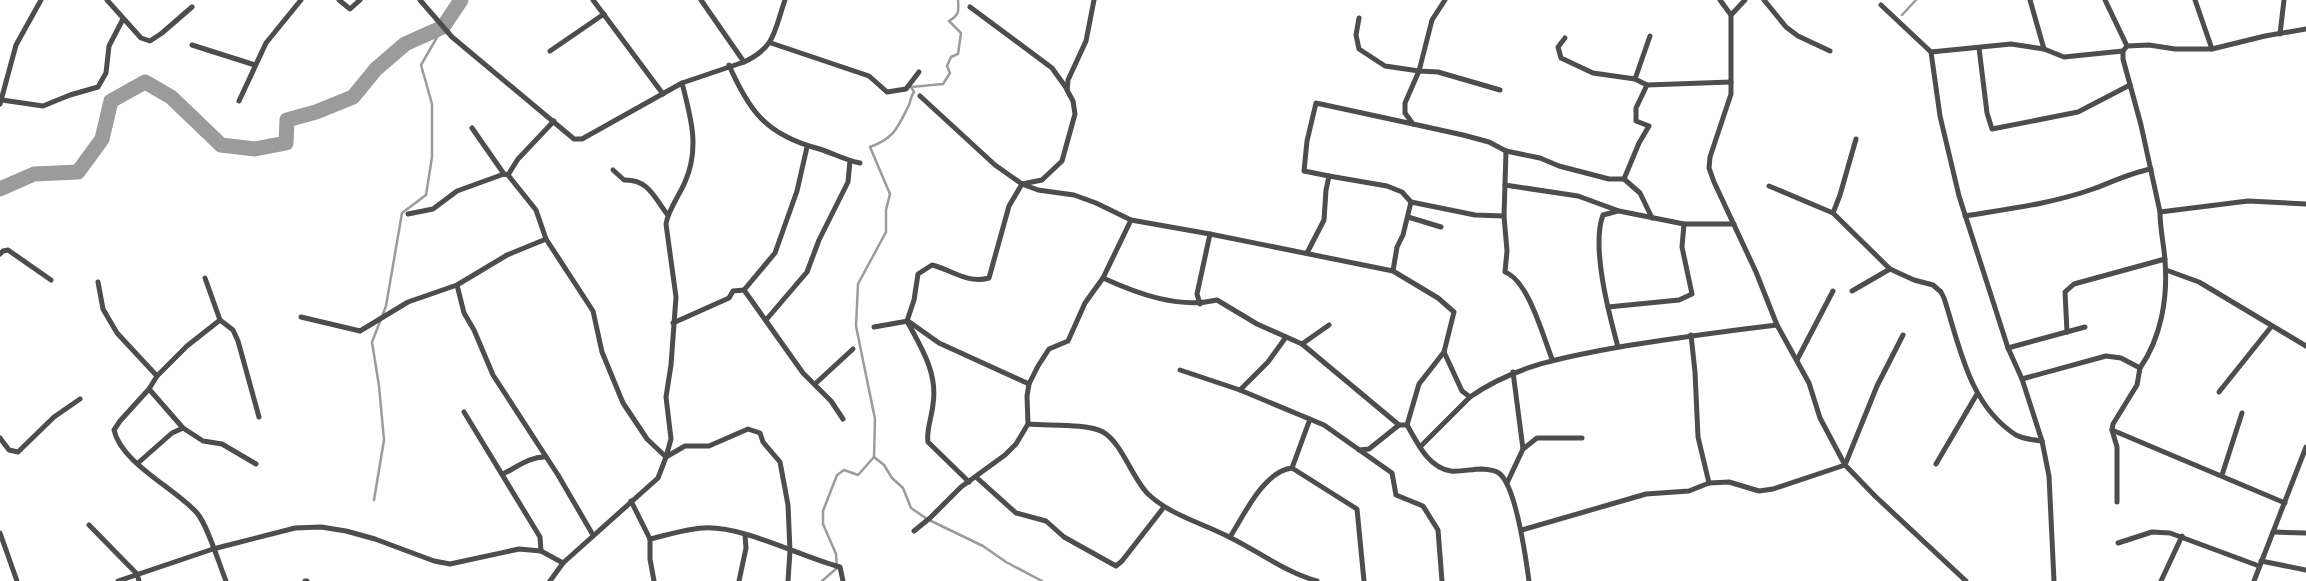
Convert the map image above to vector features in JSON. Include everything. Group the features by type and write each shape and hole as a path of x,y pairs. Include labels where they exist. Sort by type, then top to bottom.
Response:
{"street":[{"path":"41,0 16,45 1,102 43,106 70,95 98,87 106,73 110,46 123,19"},
{"path":"107,0 141,38 150,41 162,34 192,6"},
{"path":"239,101 266,43 301,0"},
{"path":"339,0 350,9 360,0"},
{"path":"420,0 452,37 574,139 582,138 682,83 759,55 771,42 785,0"},
{"path":"593,0 663,94"},
{"path":"701,0 744,62"},
{"path":"1067,90 1068,80 1086,41 1094,0"},
{"path":"1413,124 1405,113 1405,104 1419,72 1432,20 1445,0"},
{"path":"1720,0 1731,16 1731,94 1713,144 1709,168 1777,325 1810,384 1820,418 1846,465 1875,496 1966,581"},
{"path":"1731,16 1744,0"},
{"path":"1764,0 1786,26 1798,36 1830,51"},
{"path":"2030,0 2044,49"},
{"path":"2105,0 2125,49 2130,85 2160,212 2160,231 2166,259 2162,315 2157,336 2149,355 2140,368 2137,385 2113,424 2112,430 2117,447 2117,502"},
{"path":"2195,0 2212,49"},
{"path":"2280,34 2284,0"},
{"path":"1881,6 1932,52 1940,116 1965,216 2008,348 2022,378 2042,441 2049,476 2054,581"},
{"path":"970,7 1052,68 1073,101 1075,114 1062,160 1042,180 1022,184 1009,206 989,278 978,281 971,280 932,265 918,274 914,300 907,321 926,355 935,387 926,434 928,442 970,482"},
{"path":"550,51 604,14"},
{"path":"1359,18 1356,35 1359,49 1385,66 1419,72 1438,72 1500,90"},
{"path":"1932,52 2011,44 2044,49 2064,57 2149,45 2175,49 2212,49 2306,29"},
{"path":"1635,80 1650,36"},
{"path":"1565,38 1558,47 1561,58 1593,73 1635,80 1647,85 1731,82"},
{"path":"771,42 869,76 887,92 906,89 918,72"},
{"path":"192,45 255,64"},
{"path":"1979,48 1987,113 1992,128 2078,112 2130,85"},
{"path":"728,65 744,99 767,125 808,147 816,148 850,162 860,163"},
{"path":"550,581 563,563 658,478 671,439 666,397 671,365 676,297 666,224 667,214 676,202 692,168 694,152 693,127 682,83"},
{"path":"1624,179 1638,143 1649,126 1636,121 1636,108 1647,85"},
{"path":"920,96 995,165 1022,184 1038,190 1074,195 1096,203 1131,220 1392,271 1438,298 1454,312 1444,352 1418,384 1407,425 1420,447 1433,463 1440,468 1451,471 1492,470 1500,473 1506,484 1522,530 1529,581"},
{"path":"1504,216 1475,215 1411,202 1402,192 1387,186 1304,171 1307,141 1316,103 1472,137 1506,151 1516,151 1609,179 1624,179 1640,193 1652,218"},
{"path":"408,214 433,209 457,191 506,174 554,121"},
{"path":"472,128 536,210 546,238 593,312 602,352 623,403 647,439 666,457"},
{"path":"1833,213 1840,196 1856,139"},
{"path":"744,290 775,253 797,190 808,147"},
{"path":"1506,151 1504,216 1507,251 1505,272 1513,275 1522,286 1552,359"},
{"path":"766,320 807,272 819,240 848,182 850,162"},
{"path":"1965,216 2028,206 2092,189 2151,169"},
{"path":"613,170 624,180 635,180 646,185 667,214"},
{"path":"1307,253 1324,220 1329,176"},
{"path":"1505,185 1578,196 1618,211 1684,224 1734,224"},
{"path":"1769,186 1833,213 1890,269 1914,280 1934,285 1941,292 1970,380 1977,394 1988,409 2017,436 2042,441"},
{"path":"2160,212 2248,201 2306,204"},
{"path":"1392,271 1397,247 1408,217 1411,202"},
{"path":"1618,211 1603,215 1599,225 1598,236 1608,307 1618,348"},
{"path":"1408,217 1441,227"},
{"path":"914,531 1016,444 1028,424 1029,384 1049,349 1068,341 1085,304 1103,278 1131,220"},
{"path":"1608,307 1679,300 1692,294 1682,247 1684,224"},
{"path":"1200,304 1196,294 1210,234"},
{"path":"301,317 360,331 408,302 457,285 508,255 546,238"},
{"path":"0,254 8,250 51,280"},
{"path":"2067,332 2065,292 2074,284 2166,259"},
{"path":"1852,291 1890,269"},
{"path":"2166,270 2199,282 2271,327 2306,346"},
{"path":"206,278 220,320 233,330 238,341 259,417"},
{"path":"1103,278 1152,297 1200,304 1217,300 1258,324 1302,344 1399,424 1407,425"},
{"path":"98,282 104,309 117,333 157,376"},
{"path":"457,285 464,313 474,330 493,375 593,535"},
{"path":"673,323 728,298 734,290 744,290"},
{"path":"744,290 803,372 831,401 842,419"},
{"path":"1797,360 1833,291"},
{"path":"220,320 187,346 157,376 149,389 114,430 119,444 154,479 187,502 200,516 226,581"},
{"path":"874,327 907,321 939,343 1029,384"},
{"path":"1302,344 1329,325"},
{"path":"1420,447 1446,418 1470,396 1514,372 1552,359 1691,335 1777,325"},
{"path":"2008,348 2085,327"},
{"path":"2219,392 2271,327"},
{"path":"1691,335 1698,437 1710,483"},
{"path":"1846,465 1876,386 1903,335"},
{"path":"1240,390 1268,362 1286,336"},
{"path":"815,384 853,349"},
{"path":"1444,352 1462,391 1470,396"},
{"path":"2022,378 2106,356 2121,358 2140,368"},
{"path":"1180,370 1240,390 1324,425 1392,473 1396,495 1423,506 1438,530 1442,581"},
{"path":"1514,372 1523,449"},
{"path":"149,389 183,428 203,441 222,444 256,464"},
{"path":"1936,464 1977,394"},
{"path":"0,438 9,450 18,452 58,413 80,399"},
{"path":"464,412 540,536 541,551"},
{"path":"2222,475 2242,413"},
{"path":"1292,468 1310,419"},
{"path":"1028,424 1084,428 1102,432 1112,440 1147,493 1164,507 1230,537 1300,576 1317,581"},
{"path":"1358,450 1369,449 1399,424"},
{"path":"138,463 172,433 183,428"},
{"path":"666,457 685,446 710,446 748,429 760,433 763,442 780,462 788,505 790,551 788,581"},
{"path":"2112,430 2285,503"},
{"path":"1506,484 1523,449 1537,438 1582,438"},
{"path":"2254,581 2303,462 2306,446"},
{"path":"503,474 526,461 539,457 546,458"},
{"path":"1522,530 1646,494 1689,491 1710,483 1729,482 1759,490 1773,489 1846,465"},
{"path":"1230,537 1265,484 1276,473 1292,468 1357,509 1364,581"},
{"path":"976,477 1016,513 1046,522 1064,537 1116,566 1164,507"},
{"path":"631,501 650,539 650,559 654,581"},
{"path":"89,525 137,574 139,581"},
{"path":"118,581 213,549 295,528 321,527 375,539 434,561 450,564 519,549 541,551 563,563"},
{"path":"650,539 703,528 745,535 840,568 843,581"},
{"path":"2118,543 2152,532 2182,536 2260,563 2306,570"},
{"path":"2273,532 2306,533"},
{"path":"0,533 17,581"},
{"path":"739,581 746,548 745,535"},
{"path":"2161,581 2182,536"}],"waterway":[{"path":"0,189 34,174 78,172 102,139 111,101 145,82 171,97 221,145 255,149 286,143 287,120 316,112 353,97 376,69 405,44 443,27 461,0"},
{"path":"822,581 837,568 836,554 823,524 823,511 837,475 844,470 858,475 874,457 875,419 856,326 858,284 886,232 886,210 890,194 870,147 885,140 894,132 914,92 911,87 943,84 950,73 947,66 951,57 958,54 961,33 949,21 958,13 958,0"},
{"path":"1902,15 1916,0"},
{"path":"374,500 384,440 379,386 372,342 386,306 402,213 426,195 432,157 432,104 421,65 443,27"},
{"path":"874,457 884,465 892,478 903,488 911,508 927,519 983,546 1006,562 1042,581"}]}
